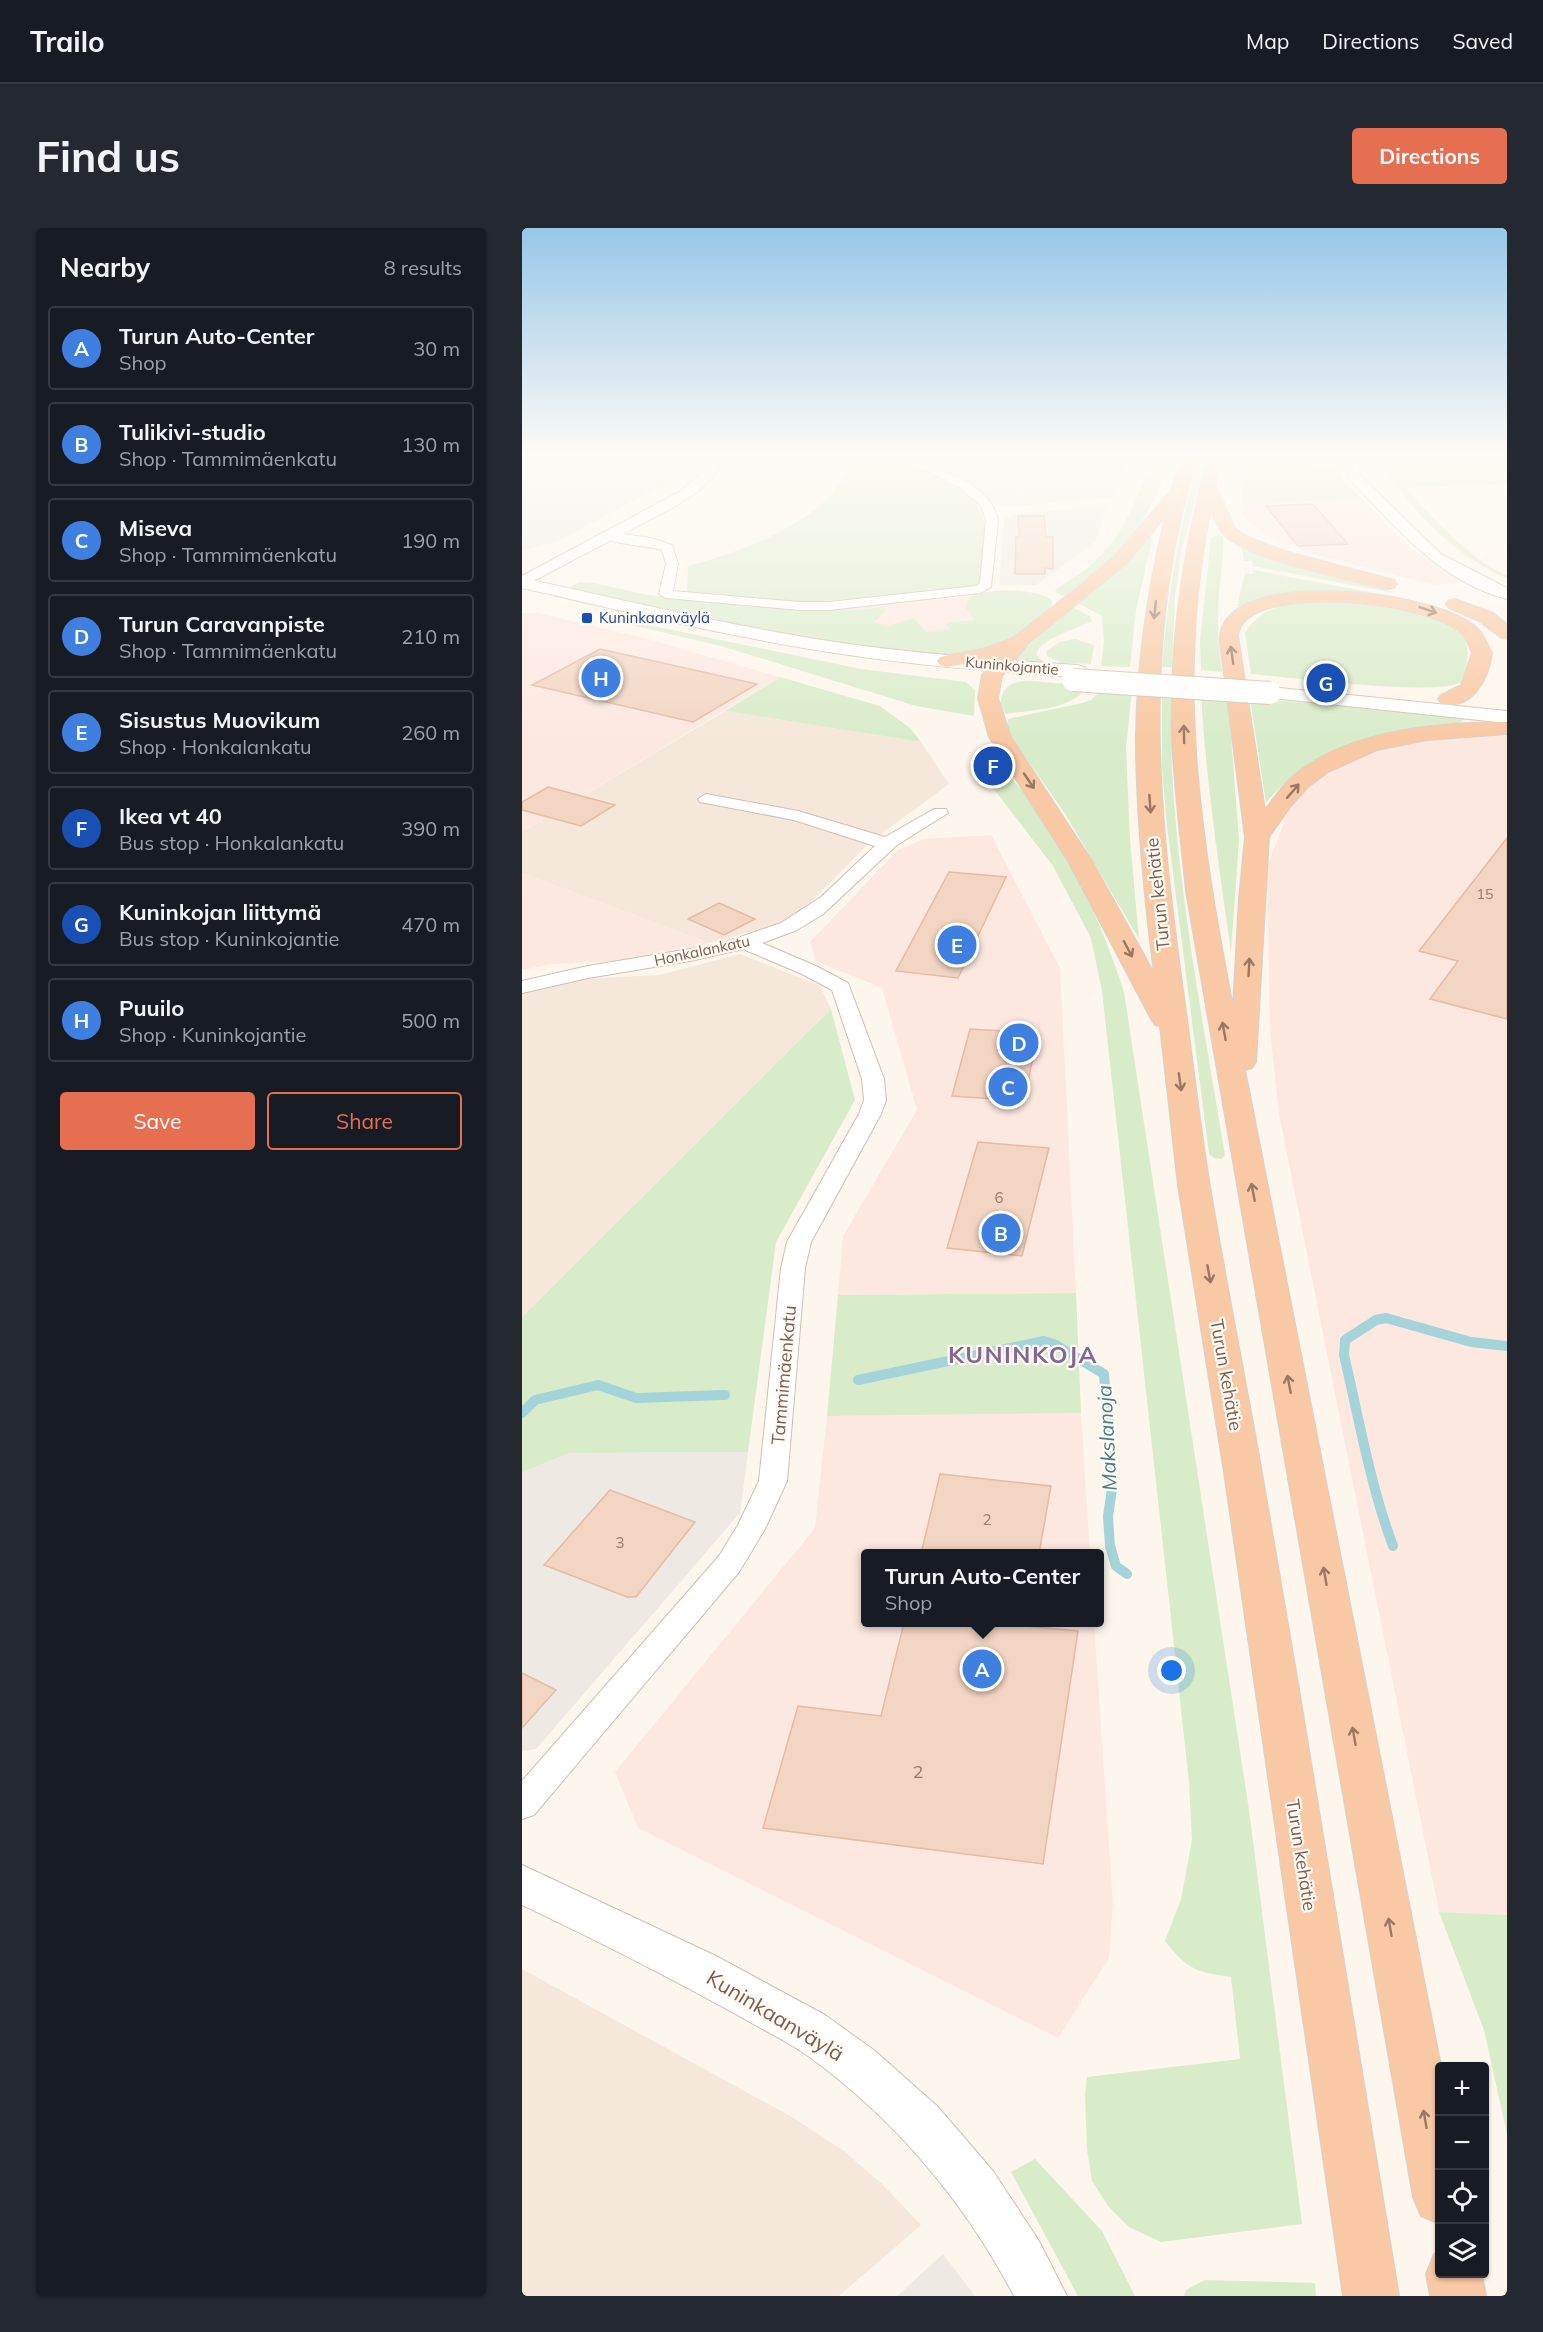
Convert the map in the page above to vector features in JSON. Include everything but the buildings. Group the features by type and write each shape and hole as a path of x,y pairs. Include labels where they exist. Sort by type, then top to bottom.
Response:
{"highway":[{"path":"1130,550 1084,591 1021,640 995,670 988,698 998,732 1080,861 1174,1036"},
{"name":"Turun kehätie","path":"1171,550 1156,594 1147,735 1156,888 1194,1185 1243,1472 1371,2296"},
{"name":"Turun kehätie","path":"1190,550 1183,736 1198,891 1435,2170"},
{"path":"1266,550 1289,558 1447,601 1486,617 1507,633"},
{"path":"1239,1109 1253,865 1257,837 1230,636 1232,624 1256,607 1272,602 1330,596 1389,600 1442,615 1462,624 1473,633 1482,652 1471,689 1463,695 1448,699"},
{"path":"947,660 991,653 1021,640"},
{"path":"1257,837 1300,782 1328,763 1363,749 1408,737 1475,728 1506,712"},
{"path":"1455,2278 1458,2296"}],"main road":[{"name":"Kuninkojantie","path":"522,583 770,636 836,648 947,660 995,670"},
{"name":"Kuninkojantie","path":"522,595 800,652 893,665 1448,699 1506,712"},
{"name":"Kuninkojantie","path":"1271,689 1506,712"}],"street":[{"path":"522,583 583,550"},
{"path":"669,550 672,564 666,594 789,606 829,606 980,590 986,584 989,550"},
{"path":"1426,550 1448,565 1507,594"},
{"path":"706,799 762,807 853,831 887,844"},
{"name":"Honkalankatu","path":"522,987 550,979 746,943 789,926 816,911 887,844 940,813"},
{"name":"Tammimäenkatu","path":"522,1805 729,1564 764,1504 776,1466 793,1268 799,1242 870,1114 875,1100 873,1079 841,987 809,970 746,943"},
{"name":"Kuninkaanväylä","path":"522,1884 680,1959 824,2040 884,2089 950,2155 983,2197 1025,2263 1041,2296"}],"shaded area":[{"path":"1002,550 1084,550 1036,585 999,585"},
{"path":"1301,550 1412,550 1462,582 1435,585"},
{"path":"994,594 972,632 892,636 806,610"},
{"path":"522,613 538,613 648,639 780,677 522,832"},
{"path":"725,711 921,742 949,784 869,843 793,920 709,943 522,873 522,832"},
{"path":"1507,732 1507,1915 1439,1912 1279,1114 1270,1030 1267,866 1292,803 1310,782 1353,758 1406,741"},
{"path":"991,835 1060,968 1076,1293 838,1295 843,1236 917,1110 882,988 816,961 810,942 898,850 924,839"},
{"path":"522,873 709,943 648,959 552,964 522,970"},
{"path":"740,954 820,986 831,1009 522,1317 522,991 559,980 659,975"},
{"path":"1081,1413 1090,1549 861,1549 861,1627 1094,1627 1113,1904 1109,1958 1058,2038 638,1828 615,1772 815,1528 827,1416"},
{"path":"748,1452 740,1513 536,1749 522,1751 522,1472 570,1453"},
{"path":"522,1969 792,2117 844,2151 883,2185 921,2225 839,2296 522,2296"},
{"path":"943,2254 975,2296 897,2296"}],"green space":[{"path":"739,550 984,550 982,580 975,585 959,589 801,603 687,593 688,566"},
{"path":"1106,550 1118,550 1065,597 1055,592 1057,588 1100,557"},
{"path":"1136,550 1150,550 1136,610 1130,667 1101,666 1104,641 1102,616 1078,603"},
{"path":"1178,550 1181,550 1175,597 1172,667 1162,667 1168,613"},
{"path":"1210,550 1223,550 1218,613 1222,672 1201,670 1200,640"},
{"path":"1242,550 1262,550 1394,593 1253,566 1252,561 1244,561"},
{"path":"1459,550 1467,550 1507,578 1488,569"},
{"path":"1253,570 1389,596 1320,592 1246,607 1237,606 1245,573 1253,574"},
{"path":"579,582 648,595 792,608 857,610 884,607 886,610 874,623 889,625 914,618 926,632 950,629 945,623 974,620 965,606 971,597 981,593 1004,590 1029,592 1040,594 1053,603 1050,608 1009,640 995,647 973,652 924,654 872,649 772,632 569,588"},
{"path":"1304,601 1378,602 1418,612 1454,627 1461,632 1466,643 1467,664 1462,682 1423,688 1393,687 1251,674 1245,633 1257,619 1270,610"},
{"path":"1072,607 1090,616 1092,621 1052,639 1039,649 1036,655 1048,665 1016,661 1018,655"},
{"path":"610,620 643,624 861,669 966,682 975,690 974,716 916,706 721,646"},
{"path":"1075,639 1094,645 1091,664 1062,663 1047,656 1046,651 1060,642"},
{"path":"780,677 880,706 910,728 921,742 725,711"},
{"path":"1032,681 1087,686 1081,694 1062,704 1039,710 1006,714 1000,705 1006,688 1014,683"},
{"path":"1102,689 1132,691 1126,748 1130,840 1139,939 1064,812 1007,731 1008,719 1082,703 1091,700"},
{"path":"1162,692 1173,693 1172,770 1180,867 1193,963 1225,1155 1222,1159 1214,1158 1209,1154 1167,826 1162,768"},
{"path":"1201,694 1228,697 1239,840 1231,952 1210,791"},
{"path":"1250,698 1465,716 1457,724 1378,739 1329,755 1306,767 1285,783 1266,803"},
{"path":"1001,768 1035,806 1075,873 1107,943 1124,992 1249,1810 1302,2224 1161,2242 1129,2227 1108,2206 1092,2181 1087,2149 1085,2096 1087,2077 1240,2059 1231,1977 1194,1968 1180,1958 1165,1941 1181,1899 1192,1840 1189,1782 1102,991 1091,938 1053,866 980,771"},
{"path":"831,1009 855,1100 776,1242 748,1452 570,1453 522,1472 522,1317"},
{"path":"1076,1293 1081,1413 827,1416 838,1295"},
{"path":"1439,1912 1507,1915 1507,2134 1484,2030"},
{"path":"1035,2159 1102,2231 1135,2296 1078,2296 1011,2172"},
{"path":"1205,2280 1315,2283 1316,2296 1184,2296 1186,2290"}],"waterway":[{"name":"Makslanoja","path":"1393,1546 1365,1451 1344,1355 1345,1340 1376,1320 1386,1318 1471,1342 1507,1346"},
{"name":"Makslanoja","path":"858,1380 1044,1341 1056,1345 1104,1374 1112,1489 1108,1516 1110,1546 1116,1566 1127,1574"},
{"name":"Makslanoja","path":"522,1413 535,1400 598,1385 636,1398 725,1395"}],"place":[{"name":"Kuninkaanväylä","path":"587,618"},
{"name":"Puuilo","path":"601,678"},
{"name":"Kuninkojan liittymä","path":"1326,683"},
{"name":"Ikea vt 40","path":"993,766"},
{"name":"Sisustus Muovikum","path":"957,945"},
{"name":"Turun Caravanpiste","path":"1019,1043"},
{"name":"Miseva","path":"1008,1087"},
{"name":"Tulikivi-studio","path":"1001,1233"},
{"name":"Turun Auto-Center","path":"982,1669"}],"district":[{"name":"KUNINKOJA","path":"1023,1355"}]}
